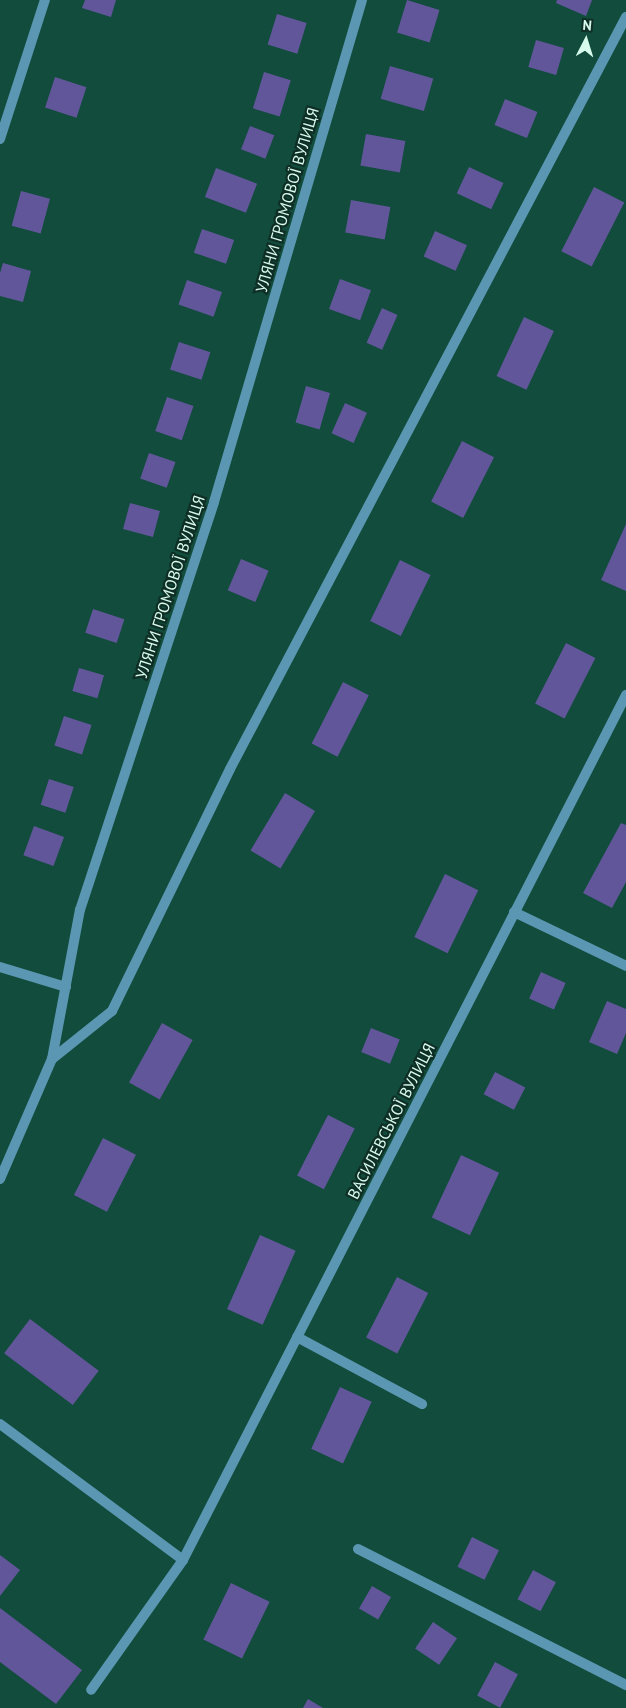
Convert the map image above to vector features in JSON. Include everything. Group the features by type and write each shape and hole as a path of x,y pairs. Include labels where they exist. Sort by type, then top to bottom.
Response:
{"street":[{"path":"0,139 45,0"},
{"name":"УЛЯНИ ГРОМОВОЇ ВУЛИЦЯ","path":"0,1179 52,1059 80,910 214,502 362,0"},
{"path":"52,1059 112,1011 230,769 626,17"},
{"name":"ВАСИЛЕВСЬКОЇ ВУЛИЦЯ","path":"92,1690 183,1560 626,695"},
{"path":"514,912 626,966"},
{"path":"0,967 66,987"},
{"path":"297,1337 422,1404"},
{"path":"0,1424 183,1560"},
{"path":"358,1548 626,1685"}],"building":[{"path":"85,0 116,0 111,17 82,8"},
{"path":"407,0 440,10 430,42 397,33"},
{"path":"557,0 592,0 586,16 556,3"},
{"path":"277,14 307,23 297,54 268,45"},
{"path":"536,40 564,48 556,75 528,67"},
{"path":"390,66 433,78 424,111 381,99"},
{"path":"264,72 291,80 280,117 253,108"},
{"path":"55,77 86,87 76,118 45,107"},
{"path":"505,99 537,112 527,138 495,125"},
{"path":"250,126 274,135 265,159 241,149"},
{"path":"366,134 405,141 400,172 360,166"},
{"path":"469,167 503,183 491,209 457,193"},
{"path":"216,168 257,184 246,213 205,197"},
{"path":"594,187 624,202 592,267 561,251"},
{"path":"21,191 50,199 41,234 12,226"},
{"path":"351,200 390,207 385,239 345,232"},
{"path":"202,229 234,240 226,264 194,253"},
{"path":"435,231 467,245 456,271 424,257"},
{"path":"3,263 31,271 23,302 0,296 0,273"},
{"path":"340,279 371,290 360,320 329,309"},
{"path":"187,280 222,292 214,317 179,305"},
{"path":"382,308 398,315 382,350 367,343"},
{"path":"524,317 554,331 526,390 497,376"},
{"path":"179,342 210,352 201,380 170,370"},
{"path":"306,386 330,393 320,429 296,423"},
{"path":"167,397 193,406 182,440 155,431"},
{"path":"345,403 367,413 354,443 332,433"},
{"path":"462,441 494,457 463,518 431,502"},
{"path":"149,453 175,462 167,488 140,479"},
{"path":"130,503 160,511 153,537 123,529"},
{"path":"626,524 626,591 601,580"},
{"path":"241,559 269,571 255,602 228,590"},
{"path":"400,560 431,575 401,636 370,621"},
{"path":"93,609 124,619 117,643 85,633"},
{"path":"566,643 595,658 565,719 535,704"},
{"path":"79,668 104,675 97,698 72,691"},
{"path":"343,682 369,695 338,757 312,743"},
{"path":"64,716 92,725 82,754 54,745"},
{"path":"49,779 74,787 65,813 41,805"},
{"path":"285,793 315,811 280,868 250,850"},
{"path":"621,823 626,825 626,882 612,908 583,893"},
{"path":"34,826 64,837 53,866 23,855"},
{"path":"445,874 478,890 448,953 414,937"},
{"path":"541,972 566,983 554,1009 529,998"},
{"path":"607,1001 626,1009 626,1033 617,1054 589,1042"},
{"path":"162,1023 193,1040 160,1099 129,1082"},
{"path":"371,1028 400,1040 390,1064 361,1052"},
{"path":"495,1072 525,1087 514,1110 484,1094"},
{"path":"328,1115 355,1129 324,1189 297,1176"},
{"path":"103,1138 136,1155 107,1212 74,1195"},
{"path":"461,1155 499,1173 470,1235 432,1218"},
{"path":"260,1235 296,1251 263,1325 227,1309"},
{"path":"397,1277 428,1293 397,1353 366,1338"},
{"path":"30,1319 99,1371 73,1405 4,1353"},
{"path":"340,1387 372,1402 343,1463 311,1449"},
{"path":"472,1537 499,1550 484,1580 458,1567"},
{"path":"0,1555 20,1570 0,1596"},
{"path":"533,1570 556,1582 540,1611 518,1599"},
{"path":"231,1583 270,1602 242,1658 203,1640"},
{"path":"372,1586 391,1597 378,1620 359,1609"},
{"path":"0,1608 82,1670 56,1704 0,1662"},
{"path":"433,1622 457,1638 439,1665 415,1649"},
{"path":"495,1662 518,1674 500,1708 477,1696"},
{"path":"308,1699 323,1708 303,1708"}]}
